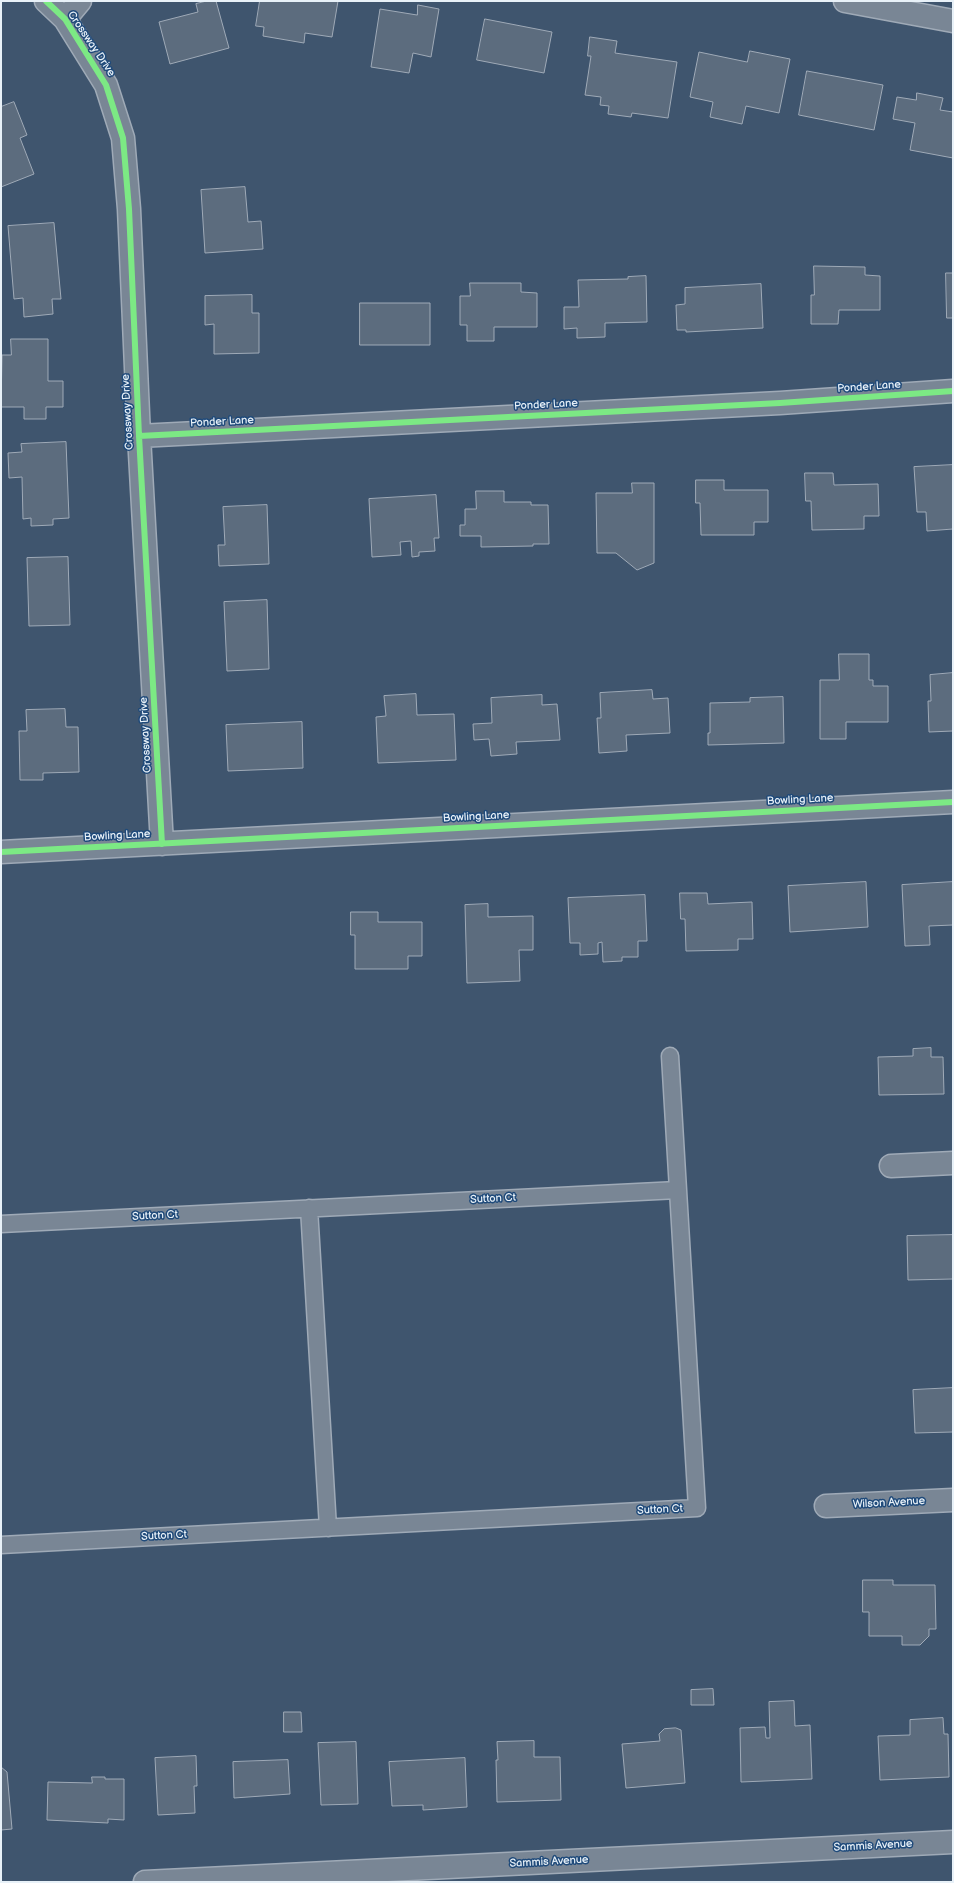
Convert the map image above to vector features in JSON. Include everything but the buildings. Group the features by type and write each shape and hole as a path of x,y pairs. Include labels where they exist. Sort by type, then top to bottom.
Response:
{"street":[{"name":"Crossway Drive","path":"46,1 65,19 106,85 123,138 129,209 139,436 162,844"},
{"path":"65,19 80,1"},
{"path":"845,1 953,21"},
{"name":"Ponder Lane","path":"139,436 780,403 953,391"},
{"name":"Bowling Lane","path":"1,852 953,802"},
{"path":"891,1166 953,1163"},
{"name":"Wilson Avenue","path":"826,1506 953,1500"},
{"name":"Sammis Avenue","path":"145,1882 953,1842"}],"lane":[{"name":"Sutton Ct","path":"1,1545 698,1508 670,1056"},
{"name":"Sutton Ct","path":"1,1224 678,1190"},
{"path":"309,1208 328,1528"}],"cycle path":[{"path":"46,1 65,19 106,85 123,138 129,209 139,436 162,844"},
{"path":"139,436 780,403 953,391"},
{"path":"1,852 953,802"}]}
